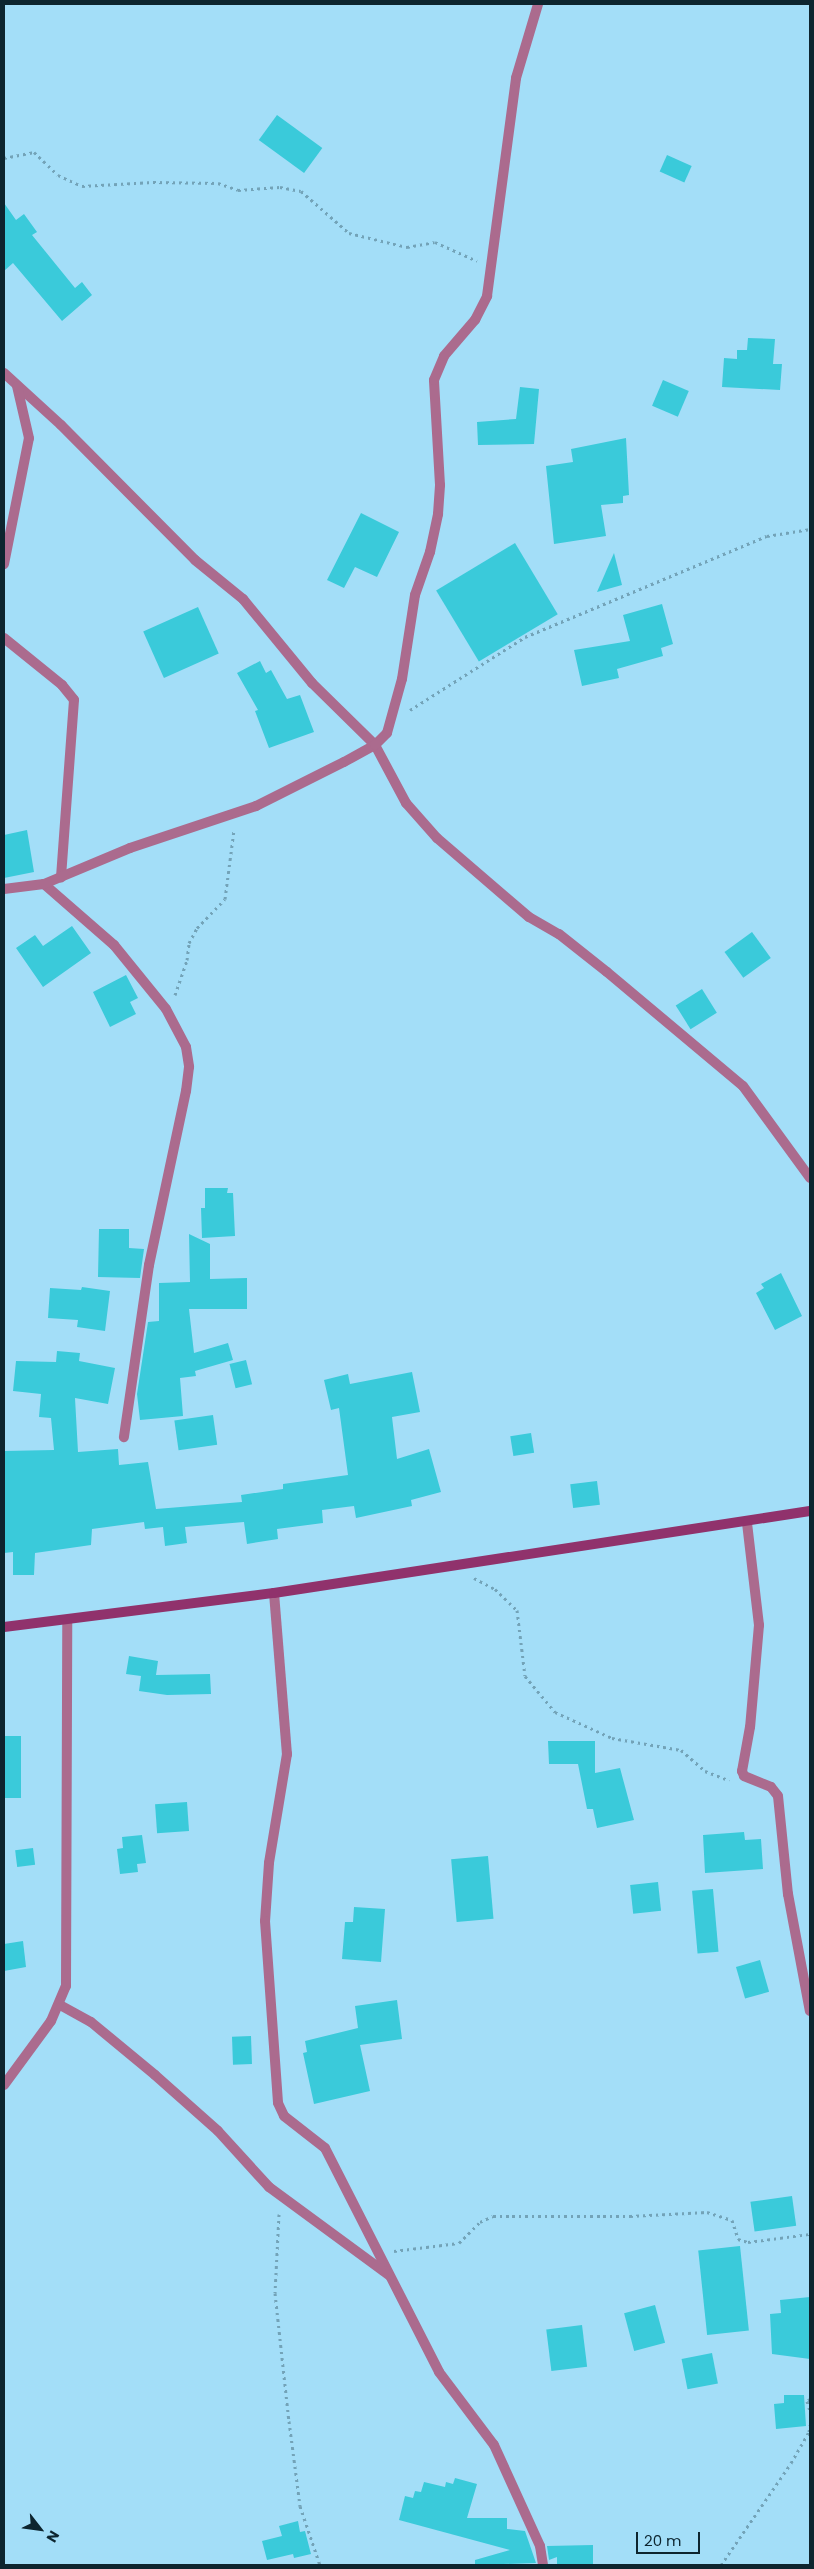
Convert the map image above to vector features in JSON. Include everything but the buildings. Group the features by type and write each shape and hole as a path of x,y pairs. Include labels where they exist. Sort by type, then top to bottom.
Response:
{"main road":[{"path":"4,1627 274,1593 747,1523 810,1511"}],"street":[{"path":"4,889 44,884 130,848 235,812 312,780 382,740 390,724 402,679 415,595 430,552 438,514 440,485 434,380 444,356 475,320 487,296 516,78 538,4"},
{"path":"4,373 195,560 243,599 312,683 375,745 406,803 436,838 529,916 559,934 607,972 743,1086 810,1178"},
{"path":"4,564 30,438 17,385"},
{"path":"4,638 62,685 74,700 61,878"},
{"path":"44,884 114,945 166,1009 186,1047 189,1067 149,1265 124,1437"},
{"path":"747,1523 760,1625 750,1727 741,1766 744,1776 771,1787 778,1796 788,1894 810,2011"},
{"path":"274,1593 287,1754 269,1862 266,1921 274,2080 284,2116 325,2148 439,2372 494,2445 540,2546 543,2565"},
{"path":"4,2085 60,2005 68,1965 67,1620"},
{"path":"60,2005 91,2022 155,2076 218,2131 280,2196 392,2278"}],"path":[{"path":"4,158 34,152 58,175 82,186 153,182 218,183 238,190 280,187 301,191 348,233 407,247 435,242 492,266"},
{"path":"390,724 525,637 767,536 810,529"},
{"path":"166,1009 182,979 189,943 197,928 225,899 229,888 235,812"},
{"path":"454,1567 496,1589 517,1610 525,1676 555,1712 612,1738 681,1750 716,1777 752,1780"},
{"path":"280,2196 276,2293 289,2421 300,2506 320,2565"},
{"path":"378,2252 459,2243 480,2222 493,2216 630,2216 707,2212 732,2220 738,2239 748,2242 810,2234"},
{"path":"810,2399 808,2400 810,2411"},
{"path":"721,2565 791,2463 810,2432 810,2425"}]}
